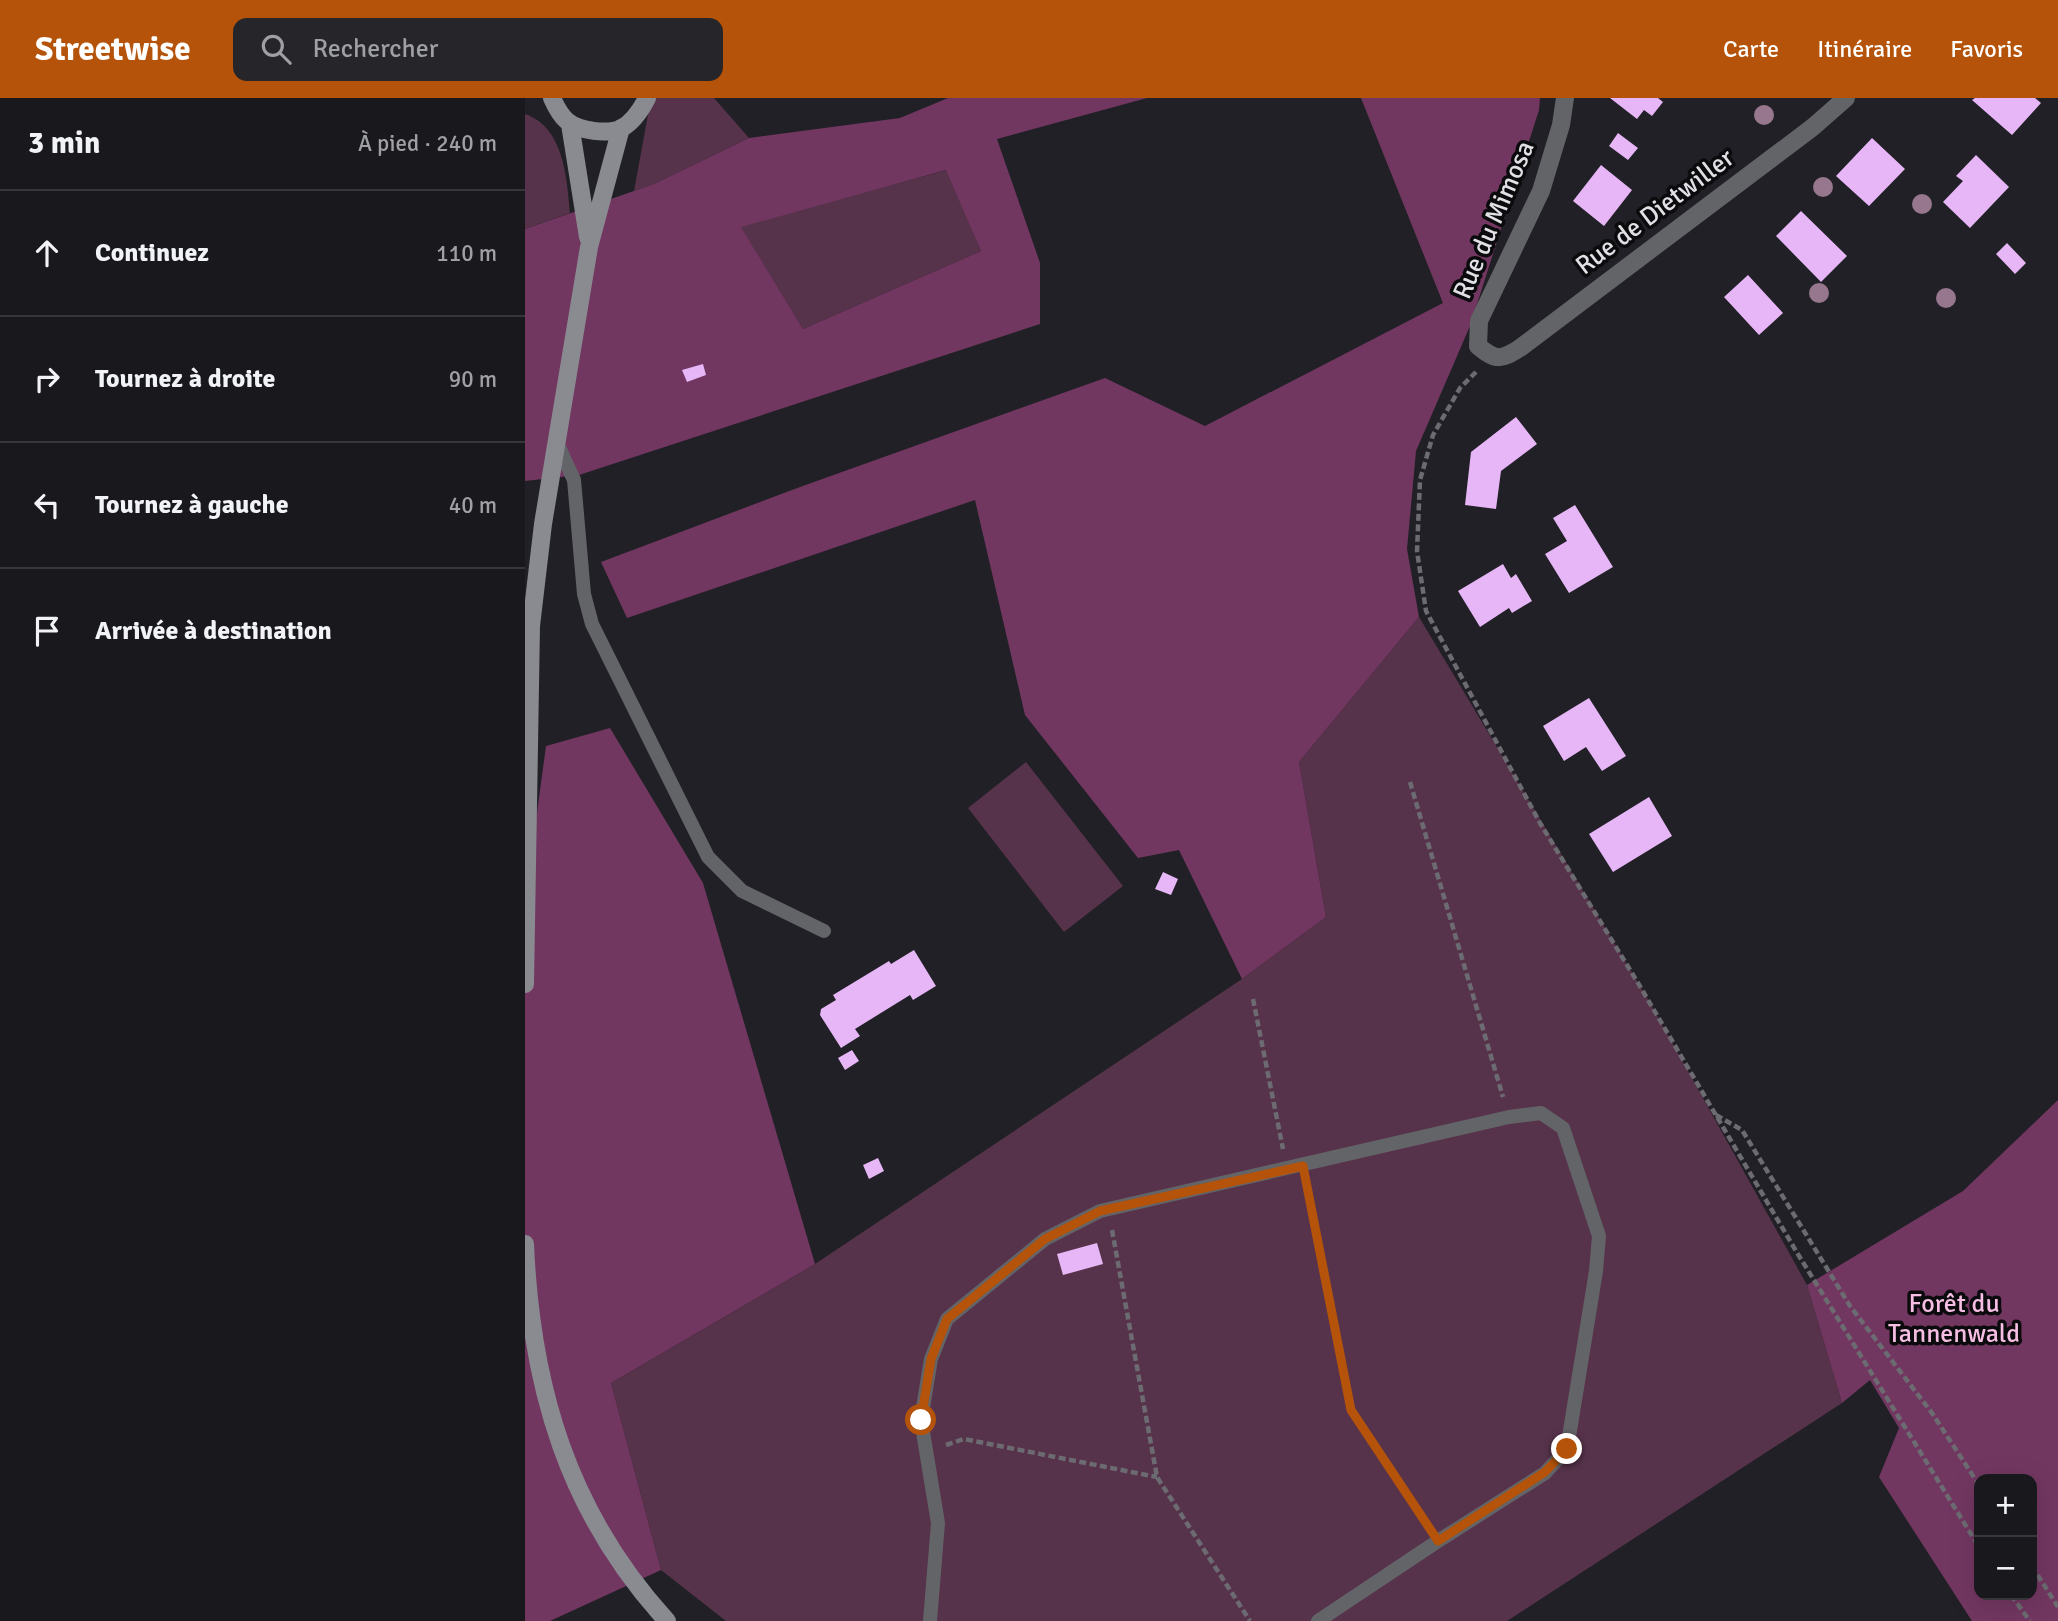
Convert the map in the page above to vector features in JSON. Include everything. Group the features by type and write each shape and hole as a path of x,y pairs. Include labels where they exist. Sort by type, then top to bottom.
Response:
{"main road":[{"path":"551,98 558,112 570,124 605,131 621,128 637,116 647,98"},
{"path":"570,124 589,247"},
{"path":"525,984 531,626 543,524 589,247 621,128"},
{"path":"525,1244 534,1348 559,1443 592,1515 620,1561 650,1603 667,1621"}],"street":[{"name":"Rue du Mimosa","path":"1490,356 1478,346 1479,321 1541,191 1561,125 1565,98"},
{"name":"Rue de Dietwiller","path":"1490,356 1504,358 1520,348 1813,127 1846,98"}],"lane":[{"path":"558,445 574,480 585,594 592,624 708,857 742,891 824,932"},
{"path":"930,1621 938,1523 921,1420 931,1359 947,1319 1045,1239 1100,1211 1509,1117 1541,1113 1563,1128 1599,1236 1596,1271 1567,1449 1545,1472 1318,1621"}],"path":[{"path":"1490,356 1460,388 1433,435 1420,480 1417,551 1426,611 1540,823 1796,1251 1974,1539"},
{"path":"1410,782 1509,1117"},
{"path":"1253,999 1287,1169"},
{"path":"1715,1114 1742,1130 1850,1306 1932,1413 1974,1477"},
{"path":"1303,1166 1351,1410 1438,1541"},
{"path":"1100,1211 1111,1229 1157,1477 1250,1621"},
{"path":"927,1452 964,1439 1157,1477"},
{"path":"2037,1574 2058,1606"},
{"path":"2015,1600 2030,1621"}],"shaded area":[{"path":"651,98 714,98 749,138 634,191"},
{"path":"525,114 548,130 556,142 565,170 570,213 525,229"},
{"path":"947,170 981,251 803,329 740,226"},
{"path":"1419,617 1649,1001 1807,1285 1842,1403 1507,1621 726,1621 661,1570 611,1383 815,1264 1242,979 1326,917 1299,762"},
{"path":"1026,762 1123,886 1064,932 968,808"}],"green space":[{"path":"948,98 1147,98 997,139 1040,263 1040,324 579,475 525,481 525,229 654,184 749,138 900,118","holes":["946,170 981,251 803,329 741,227"]},
{"path":"1361,98 1540,98 1539,110 1470,326 1416,451 1407,549 1419,617 1299,762 1326,917 1242,979 1179,850 1138,858 1025,715 975,500 627,618 601,562 800,487 1105,378 1205,426 1443,303"},
{"path":"610,728 703,883 815,1264 611,1383 661,1570 550,1621 525,1621 525,858 531,857 546,746"},
{"name":"Forêt du Tannenwald","path":"2058,1100 2058,1621 1972,1621 1879,1477 1899,1428 1870,1380 1842,1403 1807,1285 1963,1191"}],"building":[{"path":"1610,98 1658,98 1663,102 1652,116 1644,110 1637,119"},
{"path":"2035,98 2041,103 2012,135 1972,100"},
{"path":"1618,133 1638,148 1628,160 1609,146"},
{"path":"1872,138 1905,169 1869,206 1836,176"},
{"path":"1976,155 2009,187 1970,228 1943,202 1963,181 1956,176"},
{"path":"1601,165 1632,190 1604,226 1573,201"},
{"path":"1801,211 1847,256 1821,282 1776,236"},
{"path":"2007,243 2026,263 2015,274 1996,254"},
{"path":"1748,275 1783,313 1759,335 1724,297"},
{"path":"703,364 706,375 687,382 682,370"},
{"path":"1516,417 1537,444 1501,471 1496,509 1465,505 1471,452"},
{"path":"1575,505 1613,567 1569,593 1545,554 1567,541 1553,518"},
{"path":"1503,564 1511,578 1516,574 1532,601 1512,613 1509,608 1480,627 1458,591"},
{"path":"1589,698 1626,756 1602,771 1586,747 1564,761 1543,726"},
{"path":"1649,797 1672,836 1613,872 1589,834"},
{"path":"1163,872 1178,879 1171,895 1155,889"},
{"path":"914,950 936,986 913,1000 910,995 855,1029 860,1036 841,1048 820,1015 821,1009 836,1000 833,995 889,961 891,964"},
{"path":"852,1050 859,1061 845,1070 838,1058"},
{"path":"878,1158 884,1171 869,1179 863,1165"},
{"path":"1097,1243 1103,1264 1063,1275 1057,1254"}],"route":[{"path":"921,1420 931,1359 947,1319 1045,1239 1100,1211 1303,1166 1351,1410 1438,1541 1545,1472 1567,1449"}]}
